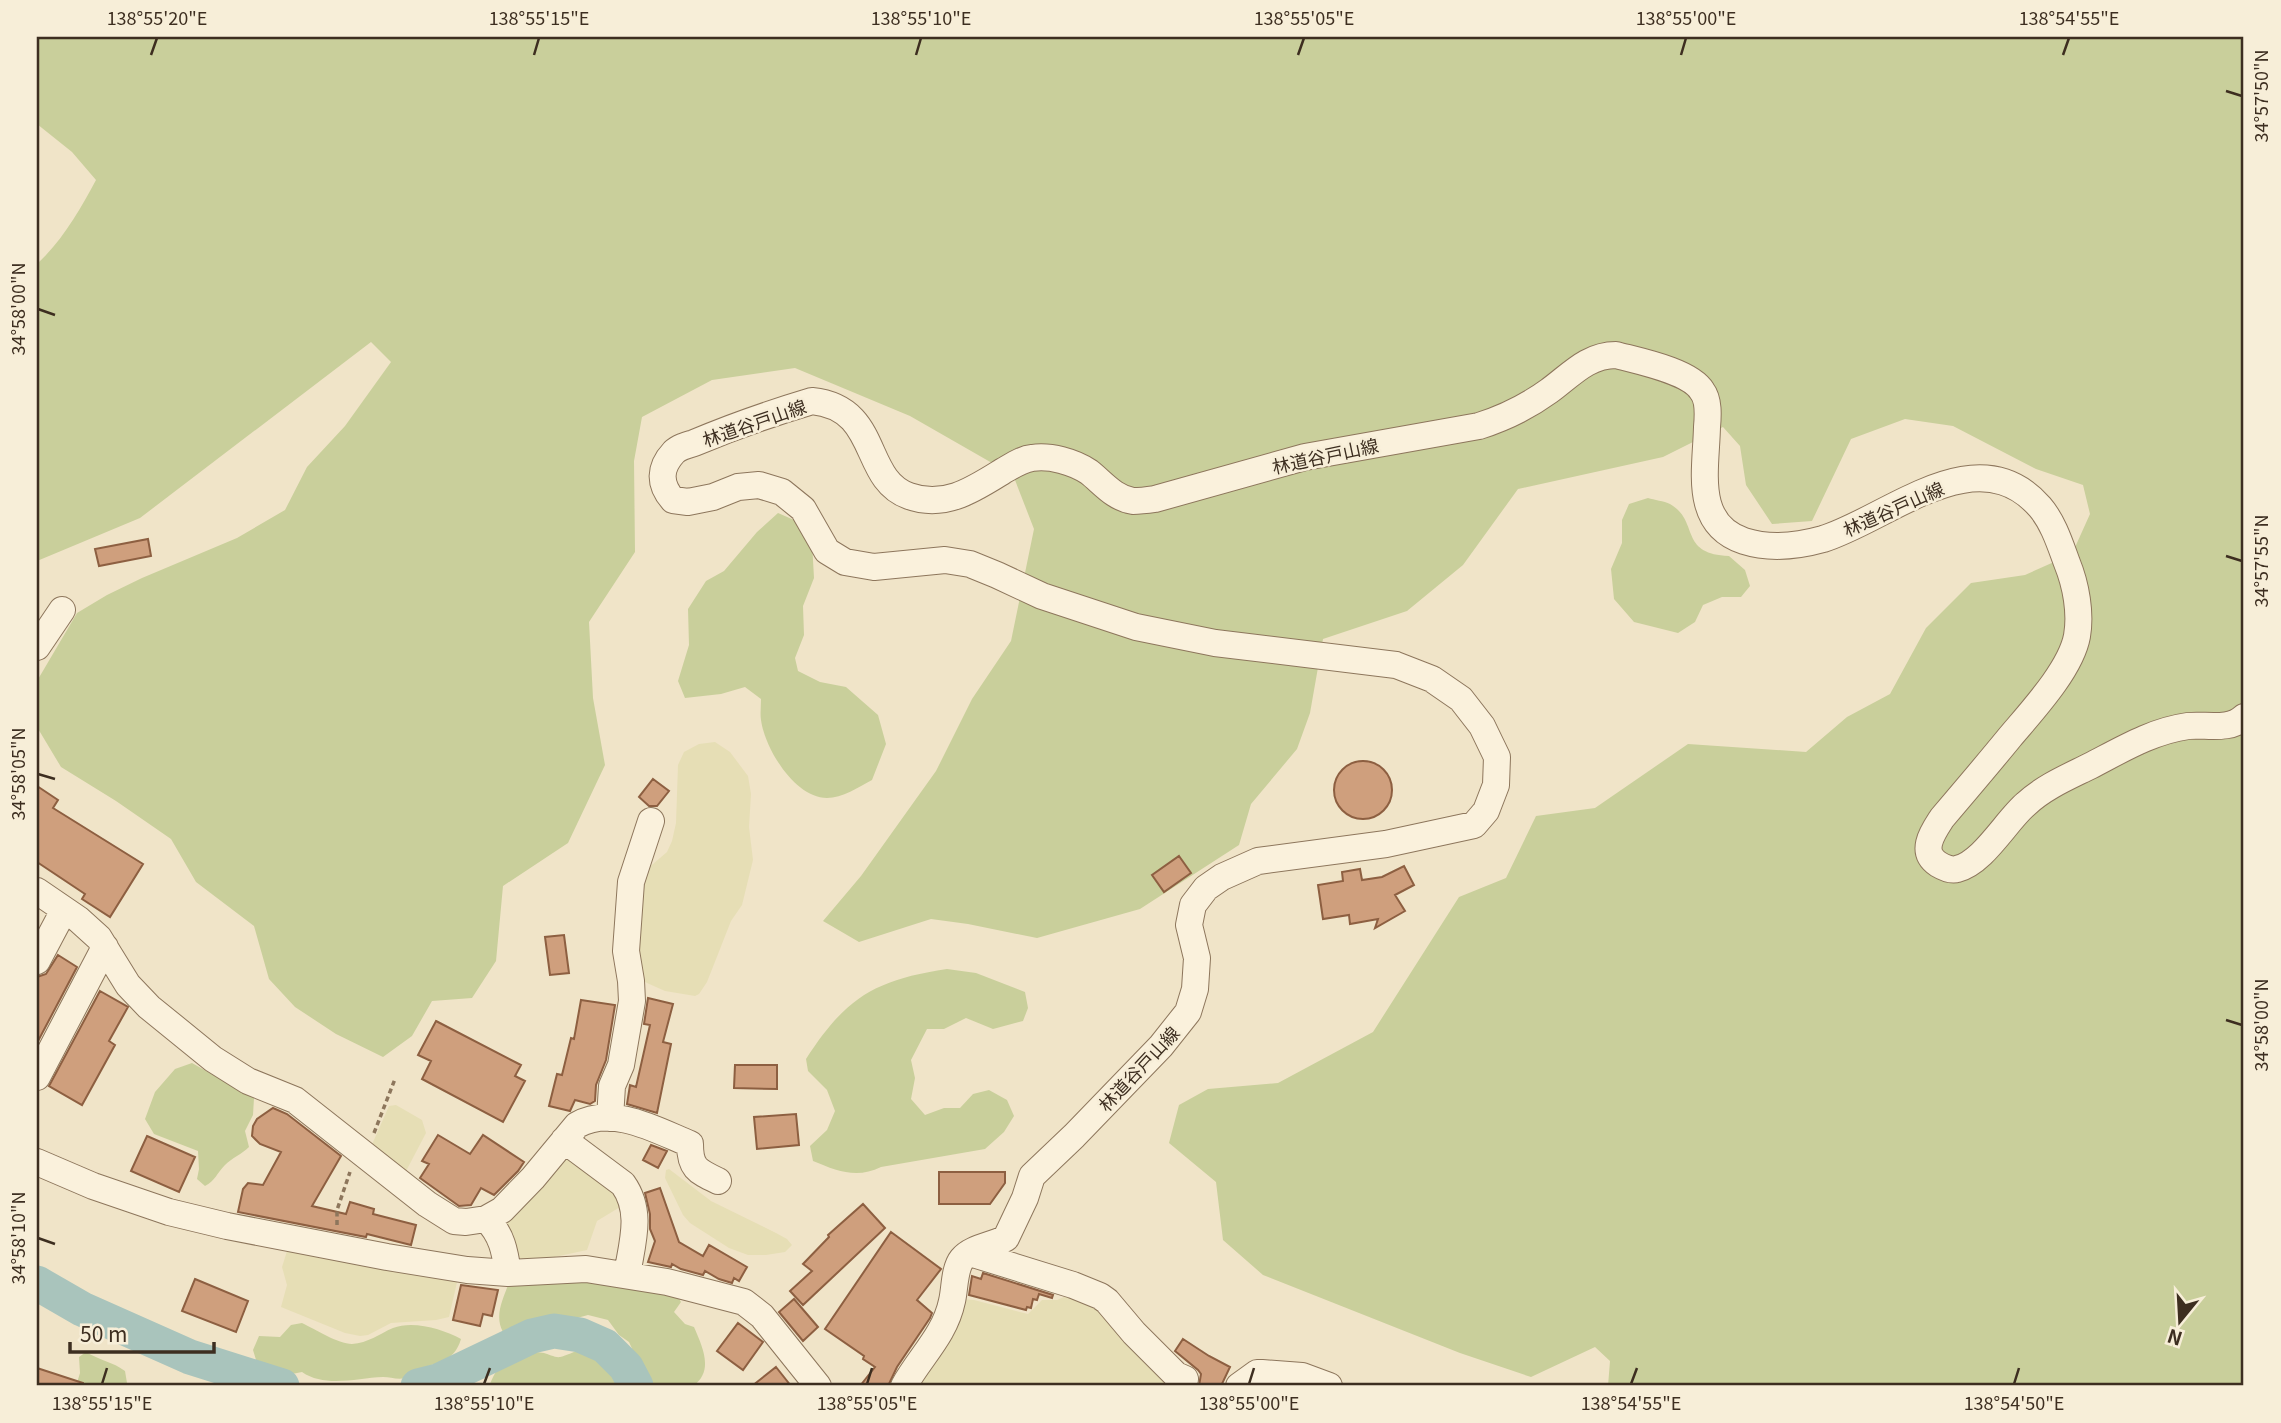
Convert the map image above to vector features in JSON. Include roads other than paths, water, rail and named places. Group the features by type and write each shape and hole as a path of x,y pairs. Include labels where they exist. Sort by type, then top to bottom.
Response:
{"street":[{"name":"林道谷戸山線","path":"970,1253 1006,1238 1032,1176 1161,1046 1188,1012 1195,989 1197,957 1189,925 1193,905 1206,888 1222,877 1258,861 1386,844 1474,825 1486,811 1496,785 1497,757 1482,726 1461,699 1432,679 1396,666 1215,643 1136,627 1042,596 970,564 945,560 874,567 845,562 827,551 803,509 782,492 758,485 738,487 713,497 688,502 673,500 664,489 662,479 665,466 676,450 718,432 812,401 827,402 841,409 858,424 884,479 907,496 933,501 967,494 1014,464 1031,458 1048,458 1088,471 1114,494 1133,500 1154,499 1305,457 1453,432 1488,423 1507,417 1529,404 1588,361 1605,355 1616,355 1677,374 1692,381 1703,391 1708,420 1706,497 1713,520 1725,532 1744,541 1795,545 1823,539 1920,494 1960,480 1982,478 2004,482 2022,490 2041,508 2052,526 2069,568 2078,607 2076,638 2062,671 1942,818 1930,837 1928,850 1933,860 1944,868 1956,870 1971,863 2025,804 2053,785 2147,737 2190,726 2228,724 2244,717"},
{"path":"37,647 62,610"},
{"path":"610,1118 612,1086 621,1065 632,1001 626,951 631,882 651,821"},
{"path":"37,891 78,919 105,947 128,985 149,1007 213,1059 248,1081 295,1100 427,1204 454,1221 486,1219 502,1210 577,1125 585,1121 610,1118 634,1121 690,1144 690,1157 696,1170 718,1181"},
{"path":"37,961 64,910"},
{"path":"37,1077 105,947"},
{"path":"564,1140 623,1184 630,1193 635,1207 635,1222 627,1275"},
{"path":"37,1162 93,1186 169,1212 227,1226 467,1270 508,1273 586,1269 627,1275 744,1302 755,1308 818,1386"},
{"path":"486,1219 493,1226 504,1247 508,1273"},
{"path":"904,1386 915,1366 940,1334 951,1305 959,1263 970,1253 1100,1296 1176,1375 1192,1384"},
{"path":"1239,1386 1257,1373 1262,1373 1303,1376 1329,1386"}],"waterway":[{"path":"37,1283 82,1309 190,1357 282,1386"},
{"path":"418,1386 438,1381 532,1336 554,1331 580,1335 605,1346 626,1367 636,1386"}]}
